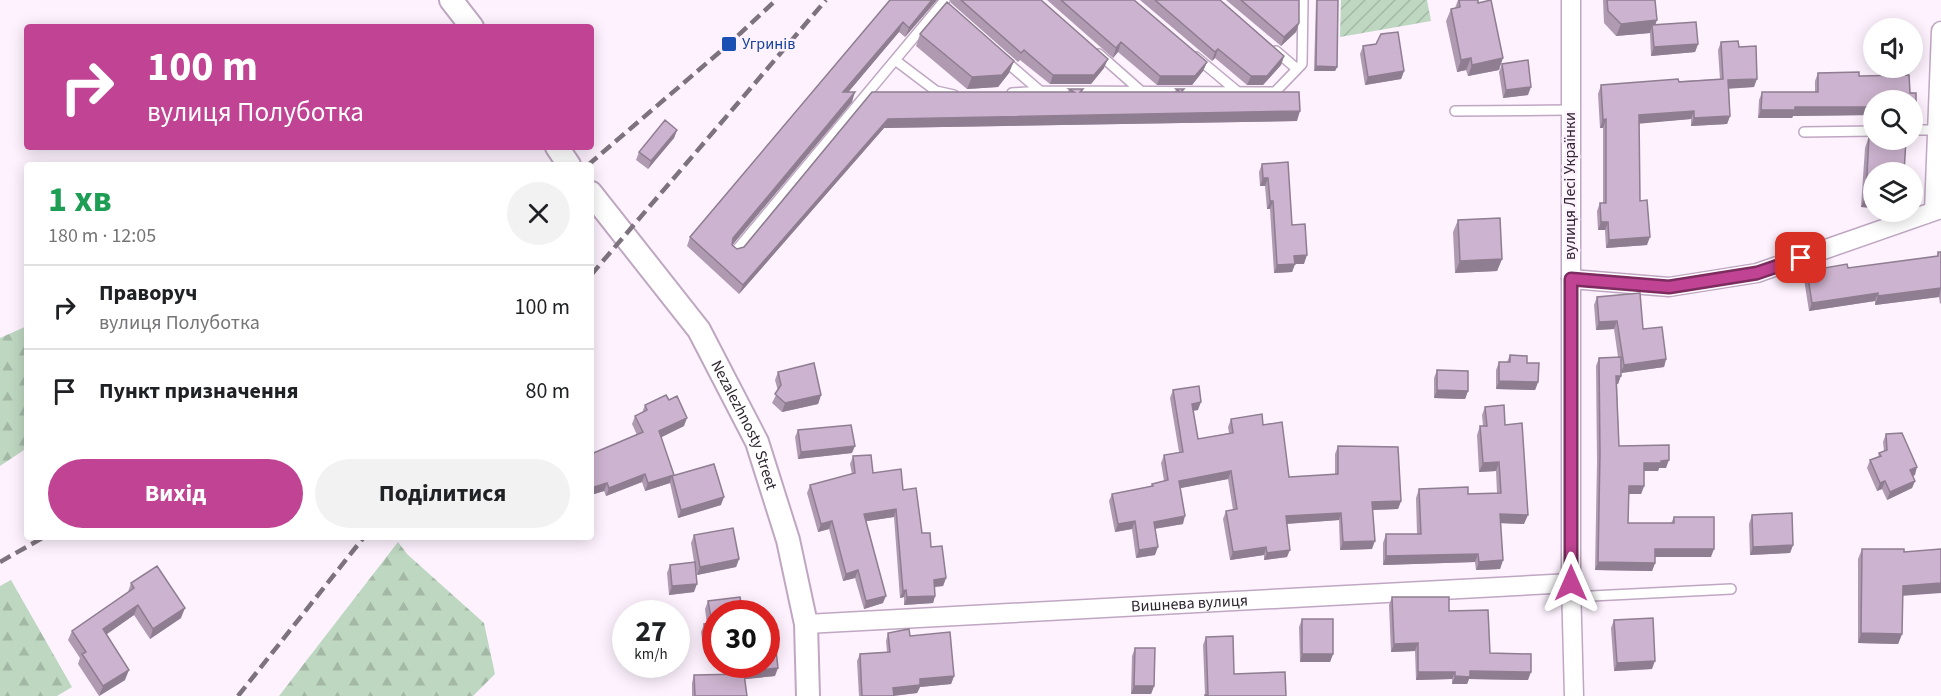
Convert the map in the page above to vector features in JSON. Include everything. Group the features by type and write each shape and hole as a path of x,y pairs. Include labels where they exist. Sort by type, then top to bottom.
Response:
{"street":[{"path":"451,0 470,24"},
{"name":"вулиця Лесі Українки","path":"1570,0 1574,696"},
{"path":"1571,279 1669,287 1757,273 1938,210 1937,130 1941,31"},
{"name":"Nezalezhnosty Street","path":"594,197 699,330 757,442 788,540 806,624 808,696"},
{"name":"Вишнева вулиця","path":"806,624 1572,590"}],"lane":[{"path":"1006,93 1040,91 1275,92 1302,64 1303,0"},
{"path":"735,252 944,2 951,12"},
{"path":"1089,46 1142,92"},
{"path":"1270,46 1297,69"},
{"path":"995,52 1040,91"},
{"path":"1193,54 1238,92"},
{"path":"895,60 936,91 961,96"},
{"path":"1455,111 1569,110"},
{"path":"1923,130 1937,130"},
{"path":"1804,132 1863,131"},
{"path":"1572,590 1731,589"}],"green space":[{"path":"1341,0 1427,0 1431,21 1340,37"},
{"path":"24,327 24,450 0,466 0,338"},
{"path":"398,542 407,554 484,623 495,674 473,696 279,696"},
{"path":"11,580 72,687 57,696 0,696 0,586"}],"building":[{"path":"890,0 932,0 909,28 903,22 843,92 855,92 733,238 732,245 737,249 744,247 872,92 1074,92 1069,89 1083,89 1080,92 1180,92 1176,89 1184,89 1181,92 1299,92 1300,111 888,119 743,285 690,237"},
{"path":"961,0 1041,0 1108,59 1094,75 1053,75 1024,50 1021,53"},
{"path":"1061,0 1134,0 1207,62 1195,76 1160,76 1121,42 1116,48"},
{"path":"1155,0 1220,0 1284,56 1267,76 1251,76 1218,49 1215,52"},
{"path":"1241,0 1299,0 1299,23 1284,37"},
{"path":"1317,0 1338,0 1337,67 1316,66"},
{"path":"1459,0 1478,0 1478,3 1491,0 1503,58 1472,65 1471,58 1461,60 1451,9 1460,7"},
{"path":"1607,0 1655,0 1657,20 1621,24 1608,11"},
{"path":"947,2 1014,61 1002,75 972,77 920,34"},
{"path":"1696,22 1698,44 1654,47 1652,25"},
{"path":"1398,32 1404,71 1368,77 1363,46 1376,44 1381,34"},
{"path":"1738,41 1739,47 1756,46 1757,79 1728,80 1730,116 1694,118 1694,111 1639,115 1640,201 1647,200 1650,237 1609,240 1608,222 1601,222 1600,203 1606,203 1606,119 1603,120 1601,85 1678,79 1679,82 1723,79 1721,42"},
{"path":"1528,60 1531,87 1506,90 1502,64"},
{"path":"1859,72 1859,76 1863,76 1863,78 1909,78 1910,90 1863,90 1863,107 1795,107 1795,110 1761,110 1762,92 1818,92 1818,73"},
{"path":"665,120 677,130 651,161 639,152"},
{"path":"1868,150 1905,150 1905,162 1868,162"},
{"path":"1288,162 1292,225 1305,224 1307,255 1294,256 1295,264 1277,265 1273,201 1270,201 1268,178 1263,178 1262,164"},
{"path":"1500,218 1502,259 1460,261 1458,220"},
{"path":"1938,252 1941,252 1941,288 1878,296 1878,293 1812,303 1807,271 1847,264 1848,268 1938,256"},
{"path":"1640,293 1643,329 1662,327 1666,359 1624,365 1617,321 1599,322 1597,297"},
{"path":"1510,355 1527,356 1527,363 1539,363 1538,382 1499,381 1499,362 1510,362"},
{"path":"1621,357 1621,376 1616,376 1619,446 1669,445 1669,460 1661,461 1661,463 1644,463 1644,486 1629,486 1628,523 1674,523 1674,517 1714,517 1714,549 1655,549 1655,563 1598,562 1599,358"},
{"path":"814,363 821,395 785,403 775,394 781,385 778,372"},
{"path":"1437,370 1468,371 1468,391 1437,390"},
{"path":"1199,386 1201,402 1192,404 1198,439 1233,433 1231,419 1262,414 1263,425 1282,422 1289,477 1338,474 1338,446 1398,447 1401,501 1372,502 1375,541 1343,542 1341,513 1286,516 1290,550 1267,553 1266,547 1233,552 1226,511 1237,509 1231,471 1179,481 1185,516 1154,522 1158,547 1139,550 1135,521 1118,524 1112,494 1153,486 1152,484 1168,480 1164,455 1183,452 1173,390"},
{"path":"666,395 669,400 677,396 687,418 659,431 674,475 648,483 645,474 609,488 607,483 594,487 594,453 643,432 635,416 647,410 645,405"},
{"path":"1504,405 1505,425 1522,423 1528,515 1500,514 1503,560 1479,562 1478,554 1386,556 1386,534 1421,534 1419,489 1468,487 1468,494 1501,493 1499,462 1483,463 1480,426 1487,426 1485,407"},
{"path":"851,425 855,446 801,452 798,430"},
{"path":"1902,433 1917,467 1910,470 1915,481 1890,492 1885,481 1880,483 1870,460 1881,456 1879,453 1887,450 1886,434"},
{"path":"871,455 873,473 901,469 903,490 916,488 922,533 930,533 931,547 942,546 946,578 934,580 935,596 907,597 906,590 903,591 896,509 864,514 886,596 866,601 858,570 846,574 832,521 821,524 810,485 855,473 853,456"},
{"path":"714,464 724,497 681,510 672,476"},
{"path":"1792,513 1793,545 1753,547 1752,515"},
{"path":"733,528 739,559 700,567 694,535"},
{"path":"1862,549 1904,549 1904,552 1941,549 1941,583 1903,586 1902,634 1861,633"},
{"path":"695,562 697,584 672,586 670,565"},
{"path":"157,566 185,608 153,629 138,605 103,629 129,670 103,686 82,654 86,652 72,631 134,588 131,583"},
{"path":"740,597 741,600 716,600"},
{"path":"1392,597 1449,597 1449,611 1488,610 1490,653 1531,654 1531,672 1470,671 1470,677 1455,676 1455,672 1418,672 1418,643 1394,644"},
{"path":"1653,618 1655,661 1617,663 1614,620"},
{"path":"1302,619 1333,619 1333,654 1302,654"},
{"path":"909,629 910,636 950,632 954,676 920,679 920,685 893,688 894,696 862,696 860,654 890,652 888,633"},
{"path":"1233,636 1234,674 1285,672 1286,696 1205,696 1208,695 1206,637"},
{"path":"1135,648 1155,648 1154,686 1134,686"},
{"path":"694,675 702,675 702,678 745,678 747,696 695,696"}],"railway":[{"path":"591,162 729,44 776,0"},
{"path":"594,271 826,0"},
{"path":"0,562 39,540"},
{"path":"238,696 362,540"}],"place":[{"name":"Угринів","path":"729,44"}],"route":[{"path":"1571,583 1571,279 1669,287 1757,273 1801,258"}]}
